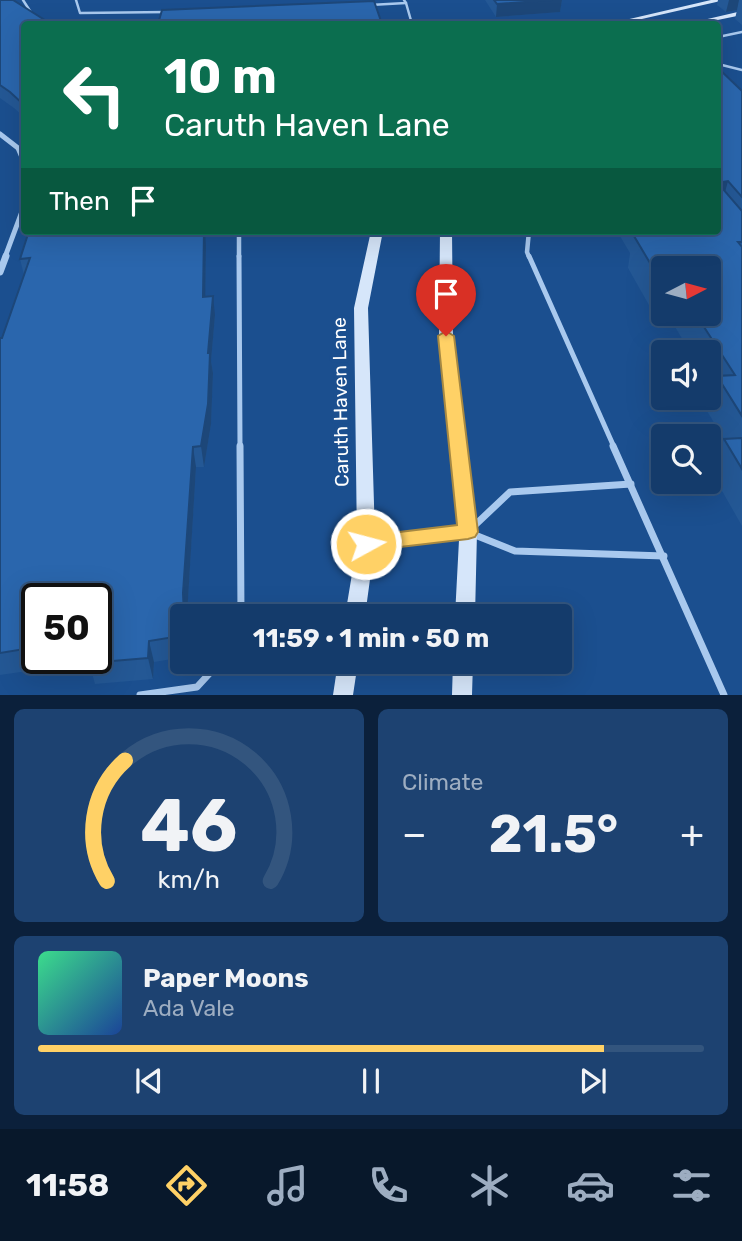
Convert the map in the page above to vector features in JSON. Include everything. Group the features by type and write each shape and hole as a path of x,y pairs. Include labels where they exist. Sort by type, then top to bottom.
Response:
{"main road":[{"path":"626,21 721,0"},
{"path":"704,21 742,13"},
{"name":"Caruth Haven Lane","path":"357,604 366,544 361,308 376,235"},
{"path":"446,235 446,336 468,532 465,604"},
{"path":"366,544 468,532"},
{"path":"342,695 346,674"},
{"path":"462,695 463,674"}],"street":[{"path":"0,134 18,148 21,155"},
{"path":"0,272 21,214"}],"lane":[{"path":"23,0 29,12 40,19"},
{"path":"76,0 80,13 94,15 176,12"},
{"path":"365,5 405,2 411,21"},
{"path":"721,36 742,32"},
{"path":"721,65 742,70"},
{"path":"733,68 742,75"},
{"path":"239,235 241,604"},
{"path":"529,235 527,252 724,695"},
{"path":"631,484 510,492 468,532 515,551 664,555"},
{"path":"141,695 198,691 211,674"}],"building":[{"path":"0,0 13,0 46,21 21,21 21,102 0,85"},
{"path":"494,0 552,0 497,4"},
{"path":"374,1 381,21 159,21 162,10"},
{"path":"721,71 742,91 742,197 728,181 722,182 722,188 742,211 742,242 738,242 742,247 742,416 721,382 721,376 735,375 721,353 721,340 712,340 703,326 721,326 721,256 651,256 651,265 634,236 721,235"},
{"path":"28,235 204,235 203,297 213,296 208,353 208,404 201,446 193,447 183,604 170,604 170,638 149,641 148,658 112,661 112,583 21,583 21,650 0,653 0,338 30,258 20,259"},
{"path":"742,438 742,469 724,439"}],"route":[{"path":"366,544 468,532 446,336"}]}
